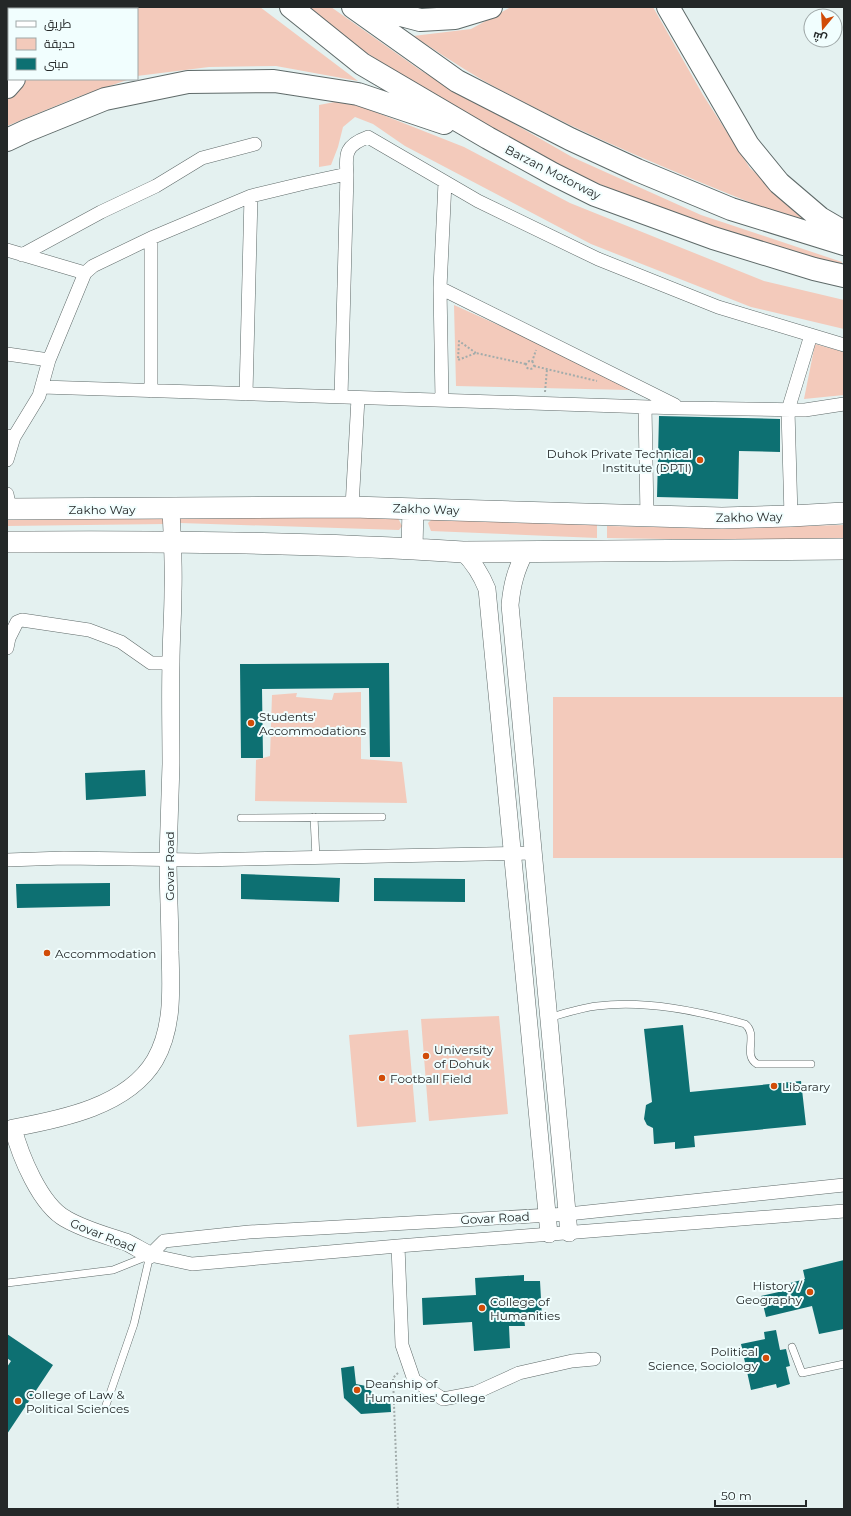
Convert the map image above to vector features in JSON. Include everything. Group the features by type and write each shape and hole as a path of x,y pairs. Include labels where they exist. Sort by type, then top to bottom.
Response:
{"highway":[{"name":"Barzan Motorway","path":"291,7 362,64 488,138 553,174 595,195 713,238 814,269 844,276"},
{"path":"353,7 457,81 570,139 637,170 731,209 844,244"},
{"path":"371,7 420,20 455,18 491,7"},
{"path":"668,7 748,146 779,183 820,218 844,232"},
{"path":"7,140 105,99 188,82 274,81 358,94 488,138"}],"main road":[{"name":"Zakho Way","path":"8,504 171,508 352,507 722,518 844,513"},
{"path":"412,548 413,509"},
{"path":"7,542 172,541 412,548 463,552 844,549"}],"street":[{"path":"341,397 347,174 345,158 348,150 360,140 368,137 478,201 598,259 718,307 844,344"},
{"path":"22,255 101,212 156,186 202,158 255,144"},
{"path":"7,460 10,436 39,396 49,360 85,273 93,266 151,238 251,196 347,174"},
{"path":"442,400 440,288 446,182"},
{"path":"246,394 251,196"},
{"path":"151,238 151,391"},
{"path":"7,250 85,273"},
{"path":"440,288 679,408"},
{"path":"791,516 788,410 811,335"},
{"path":"7,354 49,360"},
{"path":"42,387 679,408 805,410 844,404"},
{"path":"352,507 358,398"},
{"path":"645,407 646,516"},
{"name":"Govar Road","path":"171,508 174,591 171,663 171,764 168,859 171,998 164,1038 154,1061 147,1071 130,1087 102,1104 72,1114 10,1129 37,1187 48,1204 64,1219 86,1230 127,1243 150,1255 192,1264 844,1210"},
{"path":"463,552 473,562 481,575 486,589 489,608 549,1234"},
{"path":"525,552 512,585 510,605 569,1233"},
{"path":"489,608 510,605"},
{"path":"7,648 9,638 17,622 22,620 89,630 121,642 151,663 171,663"},
{"path":"7,860 64,858 198,860 533,853"},
{"name":"Govar Road","path":"150,1255 164,1241 249,1232 568,1214 844,1185"},
{"path":"398,1246 402,1345 414,1380 443,1399 475,1393 519,1373 572,1360 594,1359"}],"lane":[{"path":"314,817 316,858"},
{"path":"241,818 382,817"},
{"path":"549,1018 580,1009 613,1005 654,1006 694,1012 745,1024 751,1032 750,1057 753,1062 757,1064 811,1064"},
{"path":"7,1282 113,1270 150,1255"},
{"path":"105,1408 134,1324 150,1255"},
{"path":"792,1347 802,1373 844,1364"}],"path":[{"path":"476,353 458,360 459,341 476,353 526,364 528,362 532,362"},
{"path":"534,366 532,362 538,346"},
{"path":"526,364 527,368 529,369 532,369 534,366 600,382"},
{"path":"544,404 547,369"},
{"path":"398,1509 393,1378 408,1364"}],"green space":[{"path":"260,7 358,81 276,66 209,67 138,76 138,8 88,8"},
{"path":"306,7 331,7 420,70 572,157 701,215 842,262 840,268 713,233 560,167 476,121 357,47"},
{"path":"511,7 653,7 703,95 750,168 817,229 654,163 574,127 485,81 413,36 471,29"},
{"path":"25,80 127,80 75,98 7,126 7,100"},
{"path":"345,100 464,147 570,203 764,281 844,300 844,329 751,307 591,244 405,146 373,124 355,117 343,127 338,147 331,165 319,167 319,105"},
{"path":"454,305 632,385 629,390 456,386"},
{"path":"815,344 844,352 844,395 804,399"},
{"path":"164,510 165,524 7,526 7,514"},
{"path":"180,511 398,518 402,526 399,530 180,523"},
{"path":"433,518 597,525 597,538 431,531 428,523"},
{"path":"844,525 844,539 780,541 607,538 607,526 705,528"},
{"path":"361,692 361,759 402,762 407,803 255,801 256,760 270,756 272,695 297,693 296,697 332,700 334,693"},
{"path":"553,697 844,697 844,858 553,858"},
{"path":"499,1016 508,1114 429,1121 421,1019"},
{"name":"Football Field","path":"408,1030 416,1122 357,1127 349,1035"}],"building":[{"path":"659,416 780,419 780,452 739,451 738,499 657,497"},
{"name":"Students' Accommodations","path":"389,663 390,757 370,757 369,688 262,689 263,758 241,758 240,664"},
{"path":"145,770 146,796 86,800 85,773"},
{"path":"241,874 340,878 339,902 241,899"},
{"path":"374,878 465,879 465,902 374,901"},
{"path":"110,883 110,906 17,908 16,884"},
{"name":"Libarary","path":"683,1025 690,1092 801,1081 806,1125 694,1136 695,1147 675,1149 675,1142 654,1144 653,1128 647,1125 644,1119 646,1105 652,1102 644,1029"},
{"name":"History / Geography","path":"844,1260 844,1329 819,1334 812,1306 766,1317 761,1296 792,1289 790,1283 805,1279 803,1270"},
{"name":"College of Humanities","path":"524,1275 524,1281 540,1281 542,1317 524,1318 525,1326 509,1326 510,1348 474,1351 472,1322 423,1325 422,1298 476,1295 475,1278"},
{"name":"Political Science, Sociology","path":"776,1330 780,1350 786,1349 790,1366 786,1367 790,1384 777,1388 776,1384 751,1390 741,1344 765,1339 764,1332"},
{"name":"College of Law & Political Sciences","path":"7,1334 53,1365 7,1434 7,1367 11,1361 7,1358"},
{"name":"Deanship of Humanities' College","path":"354,1366 356,1384 366,1386 376,1396 390,1395 391,1412 361,1414 344,1398 341,1368"}],"place":[{"name":"Duhok Private Technical Institute (DPTI)","path":"700,460"},
{"name":"Students' Accommodations","path":"251,723"},
{"name":"Accommodation","path":"47,953"},
{"name":"University of Dohuk","path":"426,1056"},
{"name":"Football Field","path":"382,1078"},
{"name":"Libarary","path":"774,1086"},
{"name":"History / Geography","path":"810,1292"},
{"name":"College of Humanities","path":"482,1308"},
{"name":"Political Science, Sociology","path":"766,1358"},
{"name":"Deanship of Humanities' College","path":"357,1390"},
{"name":"College of Law & Political Sciences","path":"18,1401"}]}
